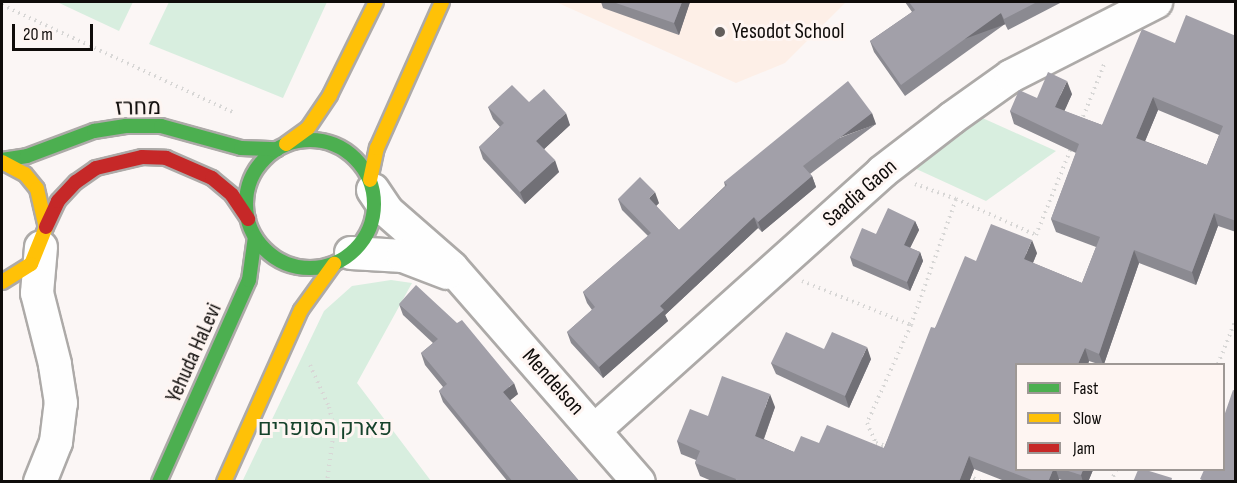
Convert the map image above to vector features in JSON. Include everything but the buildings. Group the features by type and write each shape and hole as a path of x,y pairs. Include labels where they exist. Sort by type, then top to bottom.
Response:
{"main road":[{"path":"248,219 246,199 251,179 262,162 308,128 330,95 376,2"},
{"path":"224,482 293,329 315,286 365,238 373,219 371,185 377,148 442,2"},
{"name":"מחרז","path":"2,161 27,156 86,133 126,126 161,126 241,148 281,147"},
{"path":"281,147 315,140 335,145 353,156 371,185"},
{"path":"2,282 24,271 44,237 58,201 76,182 96,168 142,157 166,158 212,178 232,195 248,219 255,237 267,252 285,263 305,268 343,259"},
{"path":"2,161 25,174 37,189 44,237"},
{"name":"Yehuda HaLevi","path":"159,482 249,280 255,237"}],"street":[{"name":"Saadia Gaon","path":"596,429 882,172 1011,76 1156,2"},
{"name":"Mendelson","path":"371,185 387,211 466,284 596,429 639,482"},
{"path":"40,482 56,442 60,417 58,377 37,293 44,237"},
{"name":"Mendelson","path":"343,259 404,256 441,270 466,284"},
{"path":"2,292 31,314 47,337"}],"path":[{"path":"2,5 238,115"},
{"path":"1079,127 1122,18"},
{"path":"882,172 957,199 1036,235 1075,137"},
{"path":"897,450 876,443 867,423 911,325 957,199"},
{"path":"773,269 911,325"},
{"path":"1218,363 1236,319"},
{"path":"293,329 332,418 334,429 327,482"},
{"path":"961,474 982,482"}],"shaded area":[{"name":"Yesodot School","path":"556,2 846,2 785,63 736,83"}],"green space":[{"path":"57,2 133,2 119,31"},
{"path":"169,2 327,2 283,98 149,44"},
{"path":"978,116 1056,151 986,201 912,167"},
{"name":"פארק הסופרים","path":"391,280 412,283 357,383 431,481 242,482 324,311 352,286"}],"traffic: fast":[{"path":"2,160 27,156 94,131 126,126 161,126 241,148 277,149"},
{"path":"310,140 335,145 355,159 369,179 374,204 369,229 355,249 335,263 310,268 285,263 265,249 251,229 246,204 251,179 265,159 285,145 310,140"},
{"path":"159,482 249,280 255,237"}],"traffic: slow":[{"path":"286,144 308,128 330,95 376,2"},
{"path":"370,180 377,148 442,2"},
{"path":"2,162 25,174 37,189 46,227 31,264 2,282"},
{"path":"224,482 301,310 334,264"}],"traffic: jam":[{"path":"46,227 58,201 76,182 96,168 142,157 166,158 212,178 232,195 248,219"}],"place":[{"name":"Yesodot School","path":"720,32"}]}
